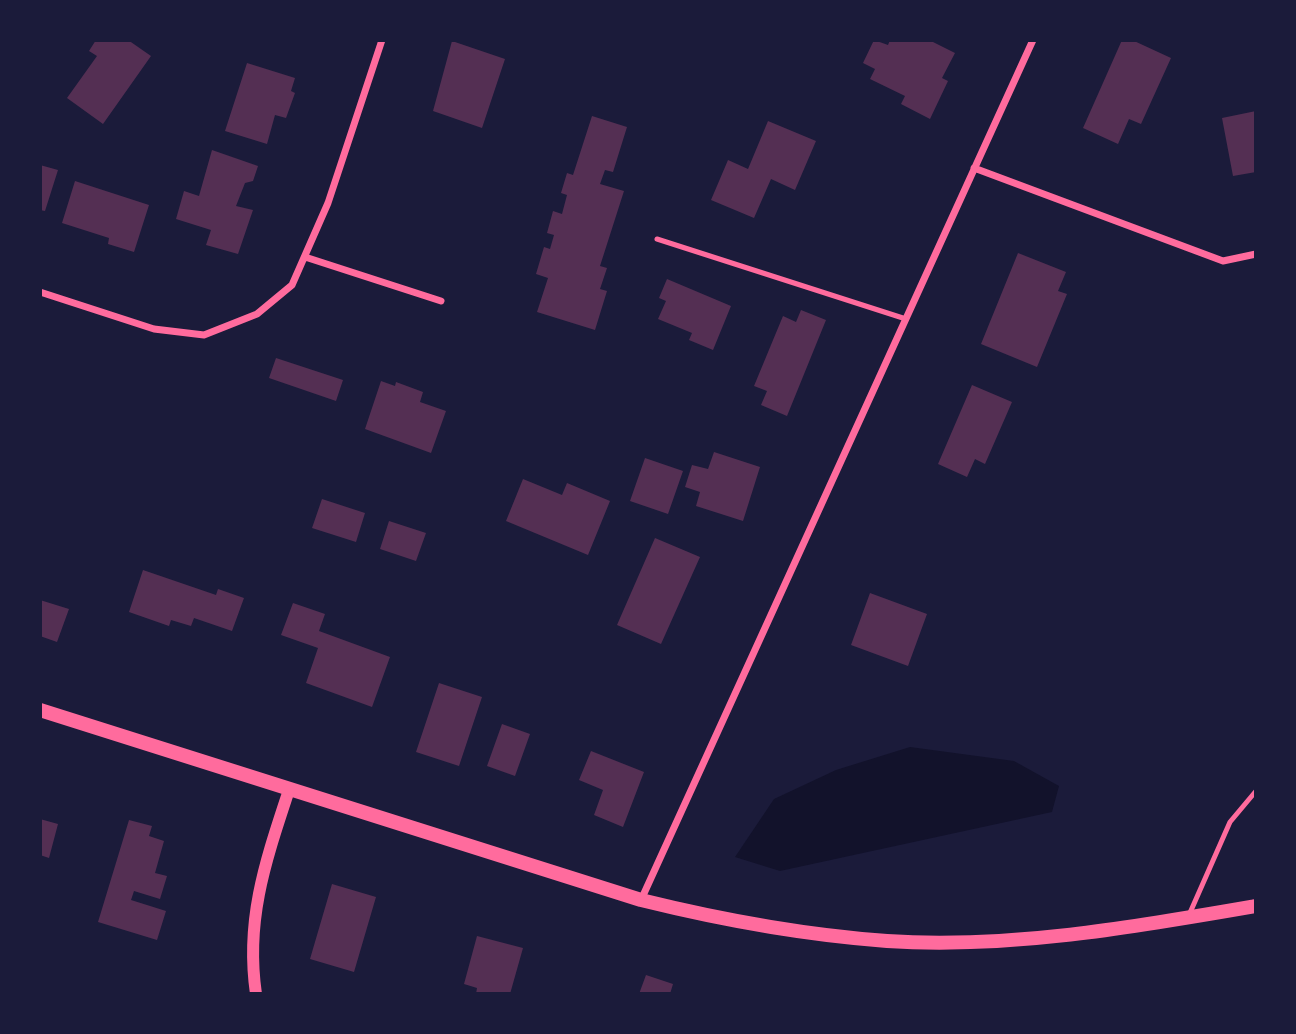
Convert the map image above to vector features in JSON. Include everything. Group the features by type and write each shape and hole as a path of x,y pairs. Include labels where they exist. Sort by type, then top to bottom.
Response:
{"main road":[{"path":"40,710 641,900 701,915 789,930 888,941 1011,940 1140,926 1256,906"}],"street":[{"path":"40,292 154,329 204,335 257,314 292,285 305,257 328,203 382,40"},
{"path":"641,900 1033,40"},
{"path":"974,168 1223,261 1256,254"},
{"path":"305,257 441,301"},
{"path":"256,994 251,927 263,871 289,790"}],"lane":[{"path":"657,239 906,319"},
{"path":"1188,918 1230,822 1256,791"}],"shaded area":[{"path":"910,747 1014,761 1059,786 1052,812 780,871 735,857 774,799 836,770"}],"building":[{"path":"96,40 128,40 151,56 103,124 67,98 97,56 89,51"},
{"path":"874,40 888,45 890,40 929,40 955,53 942,78 948,81 930,119 901,104 905,96 870,79 875,69 863,63"},
{"path":"1122,40 1132,40 1171,58 1141,124 1129,119 1118,144 1083,128"},
{"path":"452,41 505,59 482,128 433,111"},
{"path":"247,63 295,78 291,91 295,93 286,118 275,115 267,144 225,131"},
{"path":"1256,111 1256,172 1233,176 1222,118"},
{"path":"592,116 627,127 613,172 605,170 600,184 624,191 600,266 607,268 600,289 607,291 595,330 537,312 548,278 536,274 544,247 550,249 554,235 547,233 553,211 562,214 567,195 561,193 567,173 573,175"},
{"path":"768,121 816,141 795,190 771,179 754,218 711,200 728,160 748,169"},
{"path":"212,150 258,166 253,181 245,183 236,206 253,210 238,254 206,245 211,230 176,219 184,191 199,196"},
{"path":"40,165 58,170 45,211 40,210"},
{"path":"75,181 149,205 134,252 108,244 109,238 62,223"},
{"path":"1018,253 1066,272 1058,291 1067,294 1037,367 981,344"},
{"path":"667,279 731,306 713,350 689,340 692,333 658,319 666,301 659,298"},
{"path":"801,310 826,320 787,416 761,405 767,391 754,386 783,316 796,322"},
{"path":"276,358 343,380 336,401 269,378"},
{"path":"381,381 395,386 396,382 423,392 420,402 446,411 431,453 365,429"},
{"path":"972,385 1012,402 985,464 975,459 967,477 938,464"},
{"path":"714,452 760,467 743,521 696,506 700,492 685,487 692,465 708,469"},
{"path":"645,458 683,471 668,514 630,501"},
{"path":"523,479 562,495 567,483 610,501 588,555 506,521"},
{"path":"322,499 365,513 356,542 312,528"},
{"path":"389,521 426,533 416,561 380,549"},
{"path":"655,538 700,557 661,644 617,625"},
{"path":"143,570 216,595 218,589 244,598 232,631 194,618 191,626 171,620 169,626 129,612"},
{"path":"870,593 927,614 908,666 851,645"},
{"path":"40,600 69,609 57,642 40,636"},
{"path":"293,603 325,614 319,631 390,657 372,707 306,683 318,648 281,635"},
{"path":"439,683 482,697 459,766 416,752"},
{"path":"502,724 530,734 515,776 487,766"},
{"path":"591,751 644,772 623,827 594,815 603,790 579,780"},
{"path":"40,819 58,824 49,858 40,855"},
{"path":"129,820 152,826 149,836 164,841 155,873 167,876 160,899 134,891 131,900 166,911 157,940 98,922"},
{"path":"332,884 376,897 354,972 310,959"},
{"path":"477,936 523,948 510,994 476,994 477,988 464,984"},
{"path":"646,975 673,984 670,994 639,994"}]}
